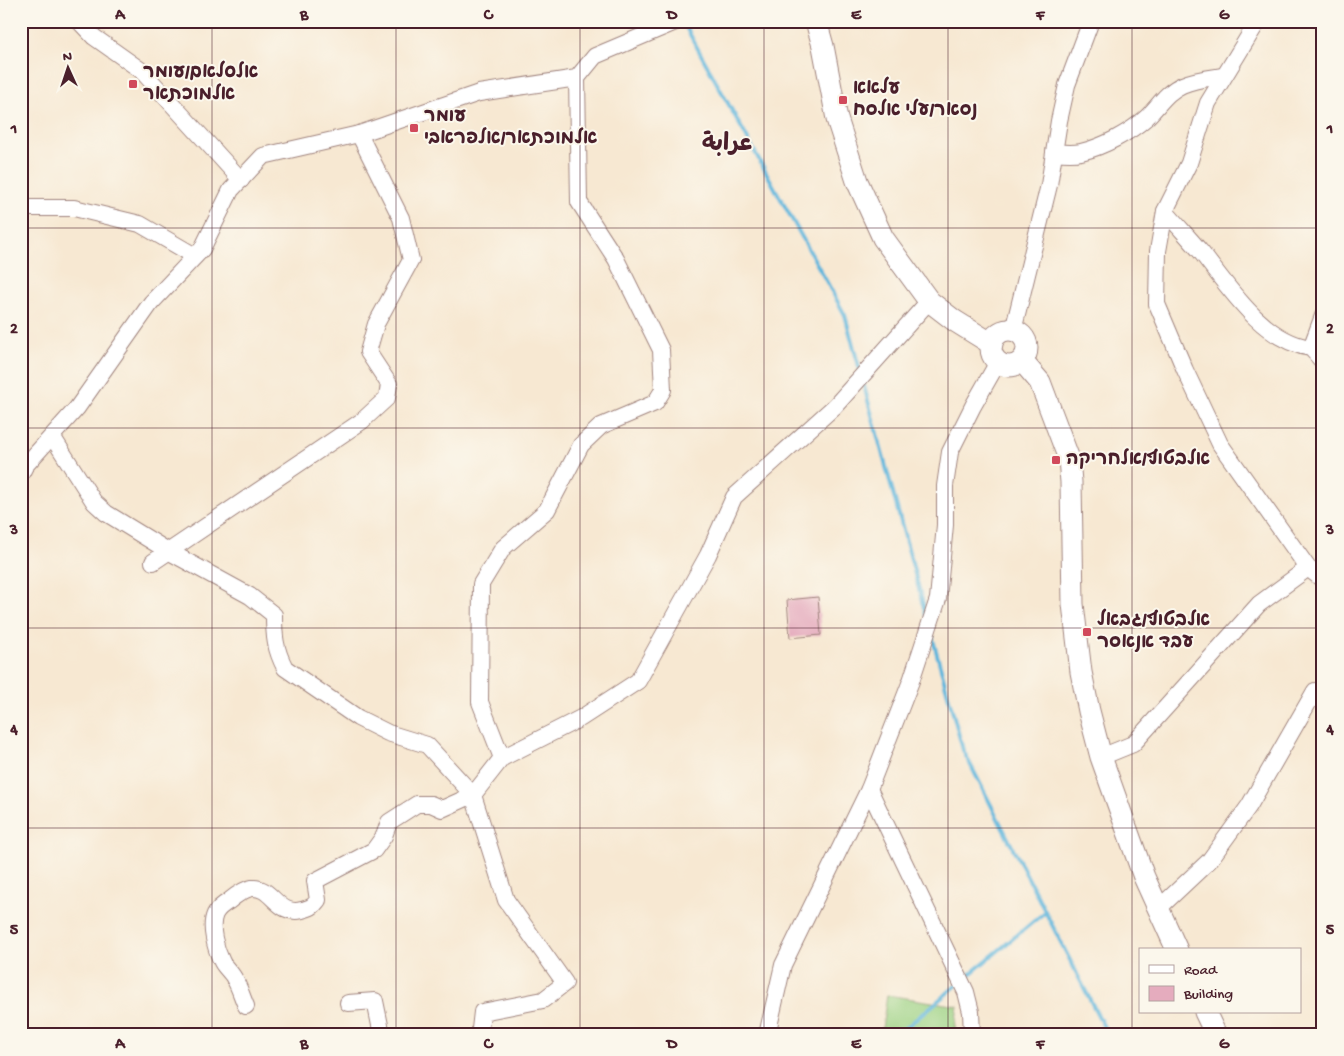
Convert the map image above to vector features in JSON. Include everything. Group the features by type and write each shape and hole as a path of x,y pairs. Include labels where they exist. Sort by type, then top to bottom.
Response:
{"main road":[{"path":"816,21 823,46 837,118 857,181 883,238 929,301 995,353 1003,365 1013,366 1022,361 1027,346 1022,336 1013,331 1002,332 997,334 995,353"},
{"path":"1022,361 1040,382 1069,459 1073,604 1081,672 1101,757 1144,877 1176,948"},
{"path":"1207,1014 1216,1035"}],"street":[{"path":"79,21 94,37 142,71 241,180"},
{"path":"1013,331 1049,185 1067,85 1091,21"},
{"path":"1258,21 1208,102 1189,162 1165,212 1158,252 1157,304 1185,370 1220,444 1308,568 1323,580"},
{"path":"21,474 25,466 77,408 151,303 202,249 231,190 263,156 359,134 479,93 577,78 596,56 669,23"},
{"path":"1054,152 1080,152 1105,143 1130,130 1146,118 1164,97 1182,85 1204,78 1223,76"},
{"path":"502,758 480,702 481,584 503,548 547,510 581,445 601,426 655,403 663,390 661,350 616,260 579,202 577,78"},
{"path":"153,562 362,421 387,398 389,384 368,352 376,324 411,260 401,218 359,134"},
{"path":"21,208 74,208 140,224 195,256"},
{"path":"1165,212 1199,250 1231,291 1268,329 1297,346 1311,348 1323,362"},
{"path":"246,1006 234,978 222,962 216,945 213,926 215,914 220,907 236,895 251,888 264,891 281,906 290,911 312,907 318,900 315,881 374,850 384,836 389,822 417,804 430,804 442,809 473,795 502,758 581,718 638,680 708,556 734,497 835,406 929,301"},
{"path":"1311,348 1323,316"},
{"path":"772,1034 783,965 869,789 911,681 938,599 945,525 945,486 950,452 973,406 995,353"},
{"path":"52,436 94,502 106,513 168,551 250,596 274,615 274,640 278,656 285,668 358,718 388,733 427,745 473,795 506,900 565,983 543,1000 482,1012 481,1035"},
{"path":"1101,757 1133,744 1259,604 1308,568"},
{"path":"1158,909 1209,861 1249,806 1315,691"},
{"path":"869,789 966,992 971,1012 972,1035"},
{"path":"348,1003 375,1001 382,1035"}],"green space":[{"path":"887,995 958,1006 954,1035 881,1035"}],"building":[{"path":"818,597 821,635 790,638 787,600"}],"waterway":[{"path":"683,22 845,315 860,371"},
{"path":"863,382 926,615"},
{"path":"932,636 963,750 1108,1035"},
{"path":"964,979 1045,912"},
{"path":"897,1035 957,985"}],"place":[{"name":"אלסלאם/עומר אלמוכתאר","path":"133,84"},
{"name":"עלאא נסאר/עלי אלסח","path":"843,100"},
{"name":"עומר אלמוכתאר/אלפראבי","path":"414,128"},
{"name":"אלבטוף/אלחריקה","path":"1056,460"},
{"name":"אלבטוף/גבאל עבד אנאסר","path":"1087,632"}],"district":[{"name":"عرابة","path":"727,145"}]}
